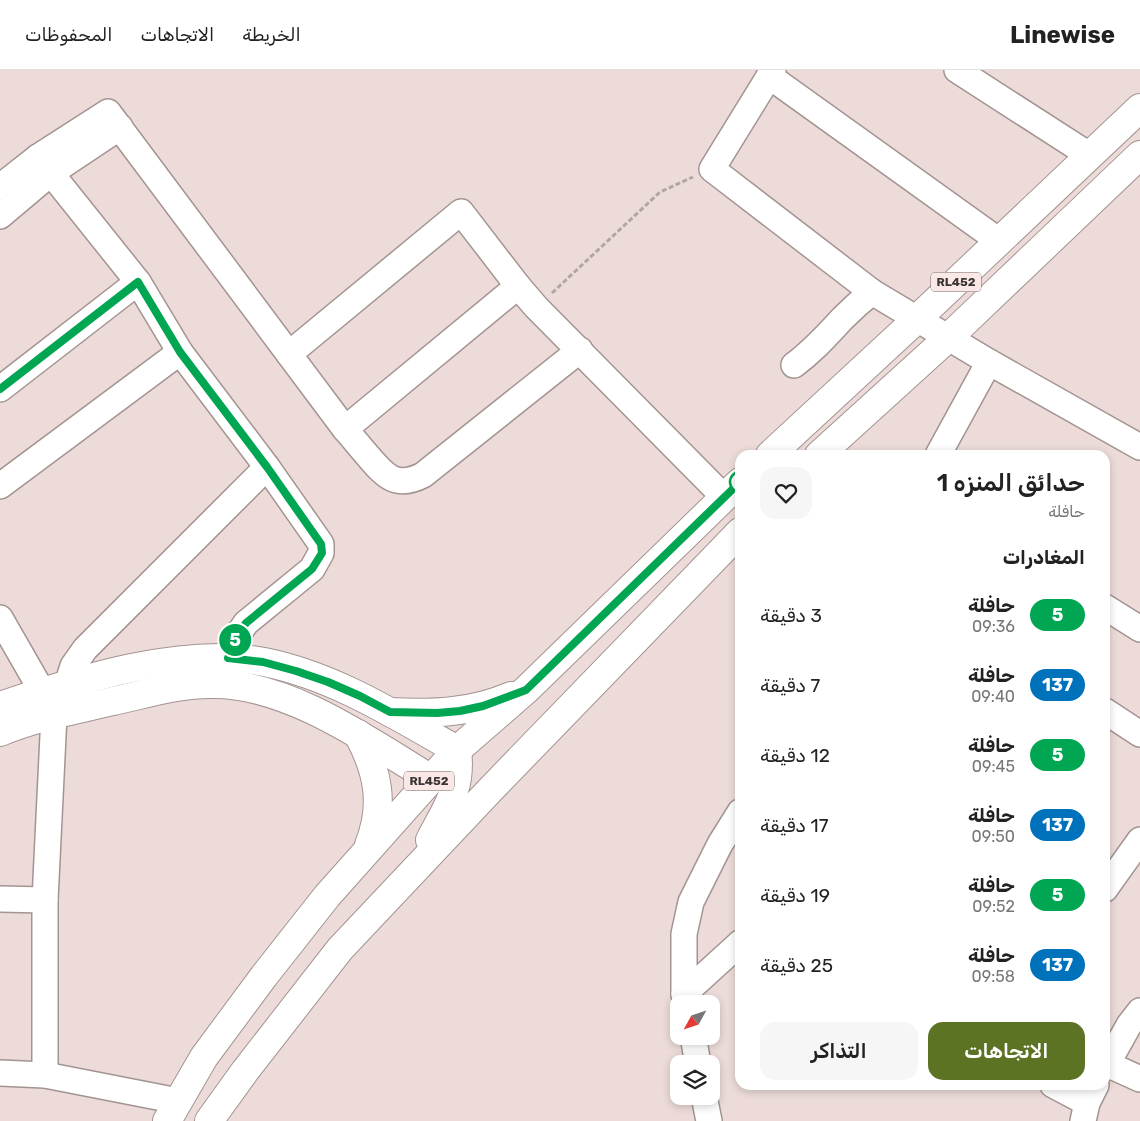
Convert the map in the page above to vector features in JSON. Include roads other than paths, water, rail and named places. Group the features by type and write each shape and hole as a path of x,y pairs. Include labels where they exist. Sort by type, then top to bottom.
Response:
{"main road":[{"name":"RL452","path":"775,450 1140,108"},
{"name":"RL452","path":"825,450 949,337 1140,155"},
{"name":"RL452","path":"172,1111 204,1056 327,896 457,750 526,690 732,490"},
{"path":"209,1121 245,1071 340,949 417,866 735,537"},
{"path":"0,732 55,698 131,668 196,659 228,658 263,662 296,671 352,692 457,750 458,771 455,792 417,866"},
{"path":"0,706 55,698 186,686 215,684 243,686 271,693 298,703 358,734 455,792 474,793 492,788"},
{"path":"390,712 437,713 460,711 490,704 526,690"},
{"path":"358,734 368,752 378,792 378,813 366,852"}],"street":[{"path":"957,70 1089,155"},
{"path":"999,241 771,73 712,169 872,292 989,362 1137,436"},
{"path":"0,187 44,165 114,120 345,429 381,471 390,478 401,481 413,480 423,474 580,350"},
{"path":"0,214 44,165"},
{"path":"44,165 138,282 180,352 267,467 321,544 322,553 312,569 246,623 239,633 228,658"},
{"path":"289,354 461,212 536,307 732,490"},
{"path":"0,389 138,282"},
{"path":"345,429 518,286"},
{"path":"794,365 809,354 831,333 843,318 872,292"},
{"path":"0,486 180,352"},
{"path":"941,450 989,362"},
{"path":"45,1075 44,900 55,698 85,649 267,467"},
{"path":"1110,610 1140,629"},
{"path":"0,618 55,698"},
{"path":"1110,714 1140,734"},
{"path":"685,995 684,934 692,902 720,844 735,820"},
{"path":"1118,872 1140,840"},
{"path":"0,899 44,900"},
{"path":"689,995 735,948"},
{"path":"1110,1061 1129,1025 1140,1011"},
{"path":"0,1073 45,1075 172,1111"},
{"path":"1110,1085 1140,1079"},
{"path":"706,1105 709,1121"}]}
